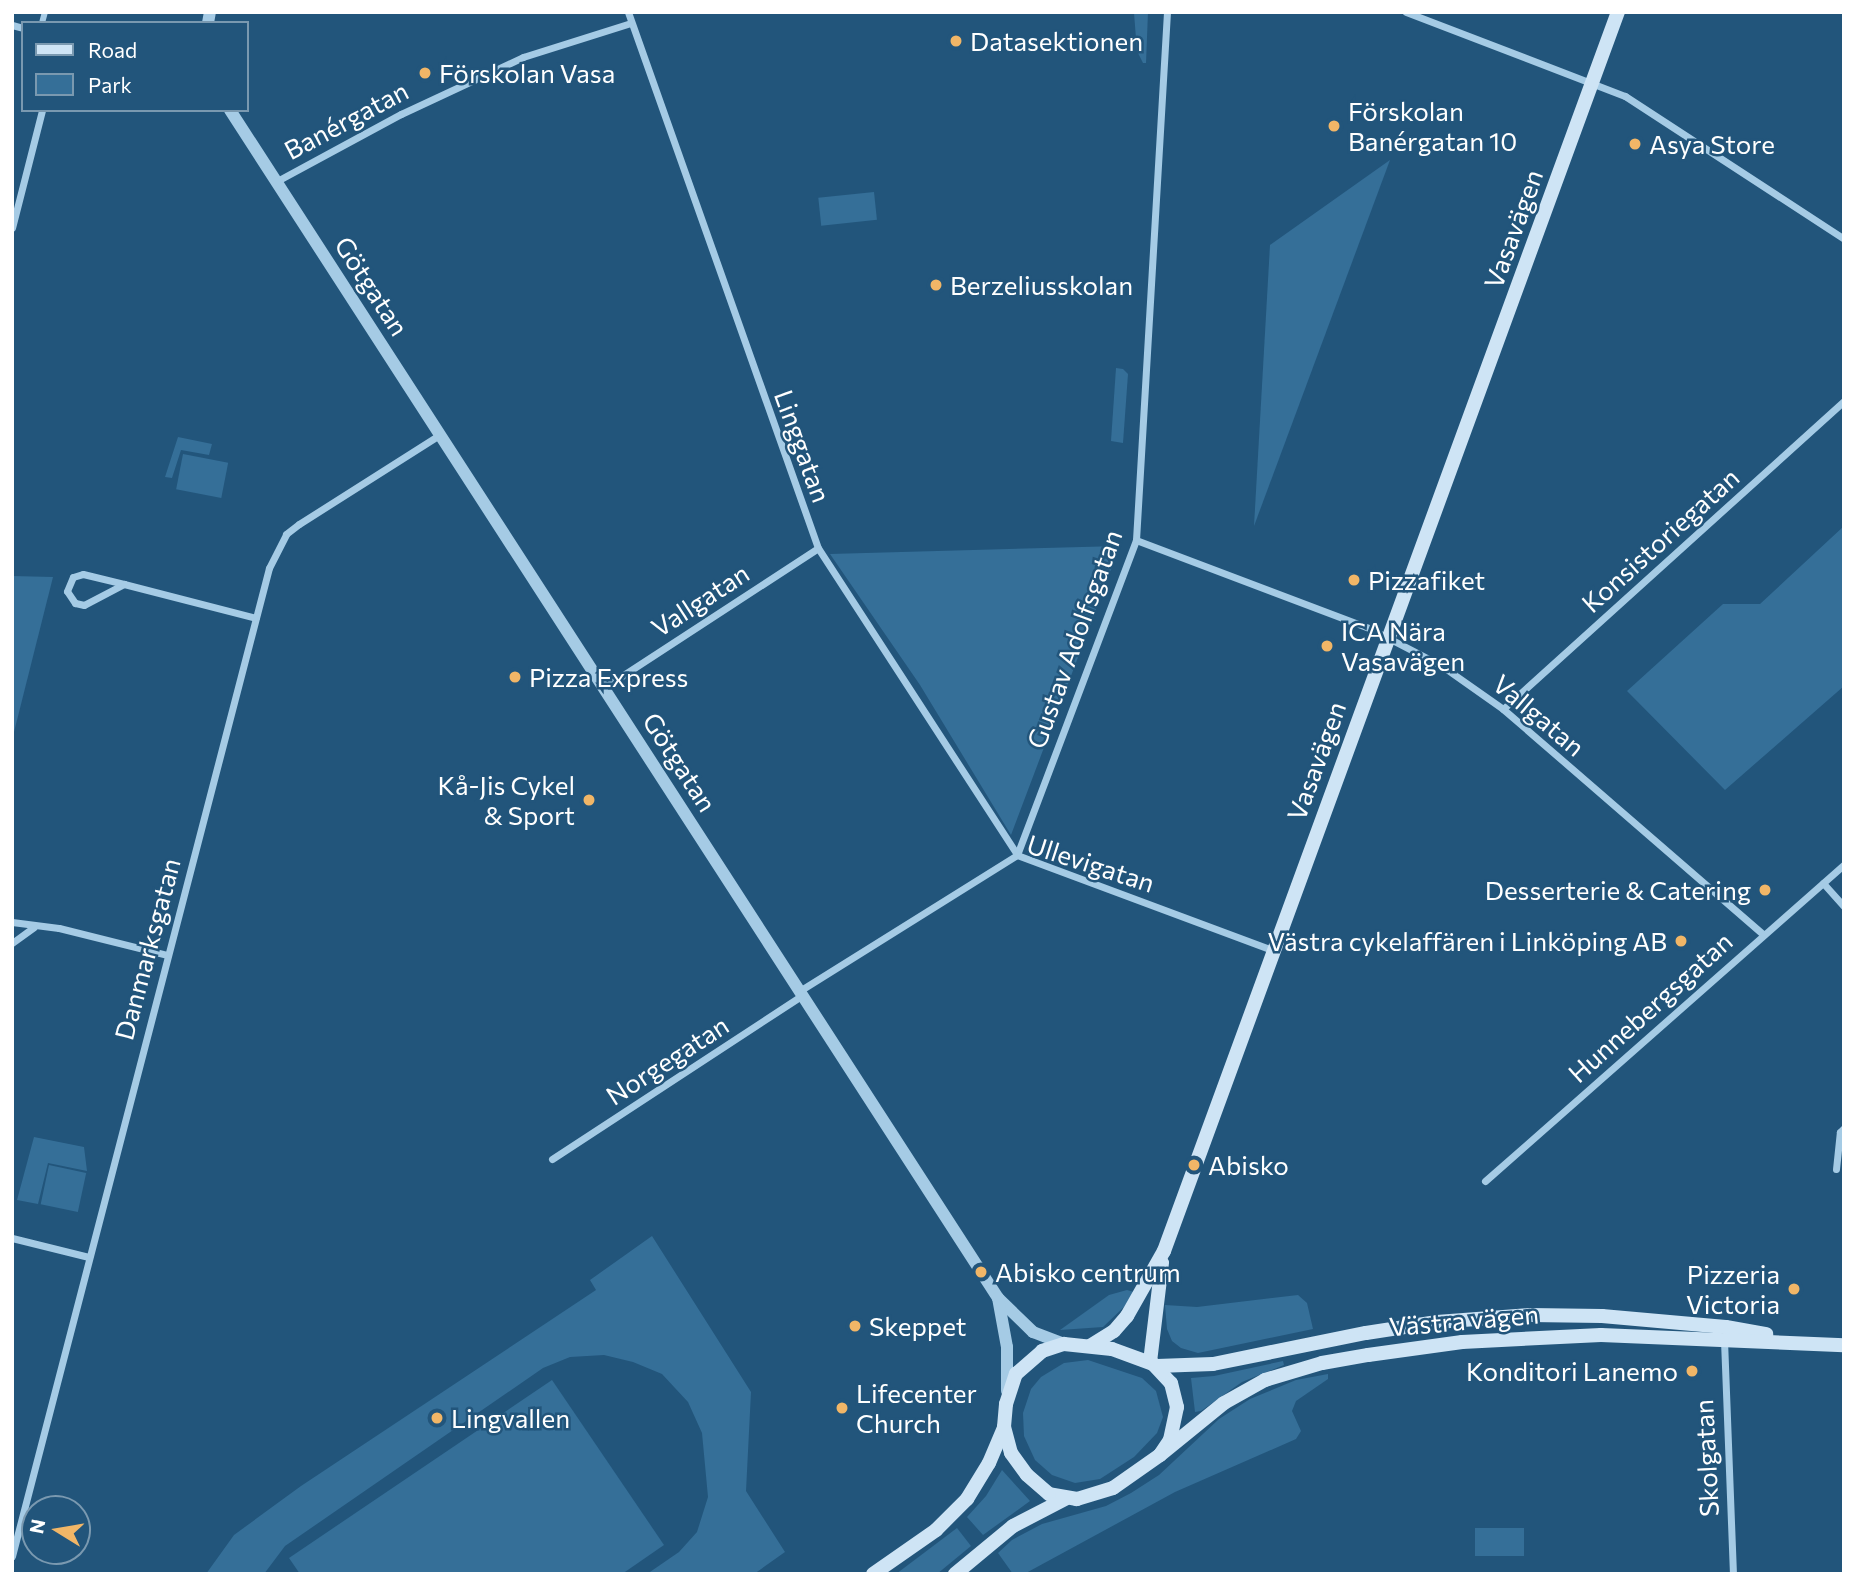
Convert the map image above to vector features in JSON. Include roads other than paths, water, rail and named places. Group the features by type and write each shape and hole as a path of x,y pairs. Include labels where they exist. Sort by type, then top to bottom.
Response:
{"main road":[{"name":"Vasavägen","path":"1090,1346 1121,1324 1164,1251 1618,12"},
{"name":"Vasavägen","path":"1153,1364 1152,1326 1164,1251"},
{"name":"Västra vägen","path":"1153,1364 1213,1364 1366,1333 1437,1322 1530,1315 1602,1316 1726,1327 1801,1341"},
{"name":"Västra vägen","path":"1160,1455 1243,1391 1275,1376 1322,1363 1462,1342 1531,1337 1601,1335 1801,1341 1844,1345"},
{"path":"873,1574 936,1530 967,1499 989,1464 1004,1427 1006,1404 1012,1383 1025,1364 1042,1351 1063,1344 1090,1346 1123,1352 1153,1364 1171,1383 1177,1406 1170,1440 1160,1455 1125,1480 1098,1494 1065,1499 1013,1526 954,1574"},
{"path":"1004,1427 1011,1453 1018,1466 1039,1487 1065,1499"}],"street":[{"name":"Linggatan","path":"628,12 818,548 1017,855"},
{"name":"Gustav Adolfsgatan","path":"1017,855 1136,540 1167,12"},
{"path":"1406,12 1625,96 1844,239"},
{"name":"Banérgatan","path":"277,181 401,114 523,57 631,23"},
{"path":"12,228 41,112"},
{"name":"Götgatan","path":"231,112 998,1298 1033,1332 1063,1344"},
{"name":"Konsistoriegatan","path":"1503,709 1844,401"},
{"name":"Danmarksgatan","path":"12,1556 269,568 286,534 441,434"},
{"name":"Vallgatan","path":"1136,540 1388,636 1442,666 1503,709 1763,934"},
{"name":"Vallgatan","path":"605,687 818,548"},
{"path":"124,584 84,605 75,603 67,591 73,577 83,574 124,584 256,618"},
{"name":"Ullevigatan","path":"802,992 1017,855 1273,950"},
{"name":"Hunnebergsgatan","path":"1485,1181 1763,934 1844,866"},
{"path":"1823,883 1844,906"},
{"path":"12,922 34,927 59,928 167,955"},
{"path":"12,943 34,927"},
{"name":"Norgegatan","path":"552,1159 802,992"},
{"path":"1836,1169 1840,1132 1844,1128"},
{"path":"12,1238 89,1257"},
{"name":"Götgatan","path":"998,1298 1007,1347 1006,1404"},
{"name":"Skolgatan","path":"1724,1340 1733,1574"}],"place":[{"name":"Datasektionen","path":"956,41"},
{"name":"Förskolan Vasa","path":"425,73"},
{"name":"Förskolan Banérgatan 10","path":"1334,126"},
{"name":"Asya Store","path":"1635,144"},
{"name":"Berzeliusskolan","path":"936,285"},
{"name":"Pizzafiket","path":"1354,580"},
{"name":"ICA Nära Vasavägen","path":"1327,646"},
{"name":"Pizza Express","path":"515,677"},
{"name":"Kå-Jis Cykel & Sport","path":"589,800"},
{"name":"Desserterie & Catering","path":"1765,890"},
{"name":"Västra cykelaffären i Linköping AB","path":"1681,941"},
{"name":"Abisko","path":"1194,1165"},
{"name":"Abisko centrum","path":"981,1272"},
{"name":"Pizzeria Victoria","path":"1794,1289"},
{"name":"Skeppet","path":"855,1326"},
{"name":"Konditori Lanemo","path":"1692,1371"},
{"name":"Lifecenter Church","path":"842,1408"},
{"name":"Lingvallen","path":"437,1418"}]}
